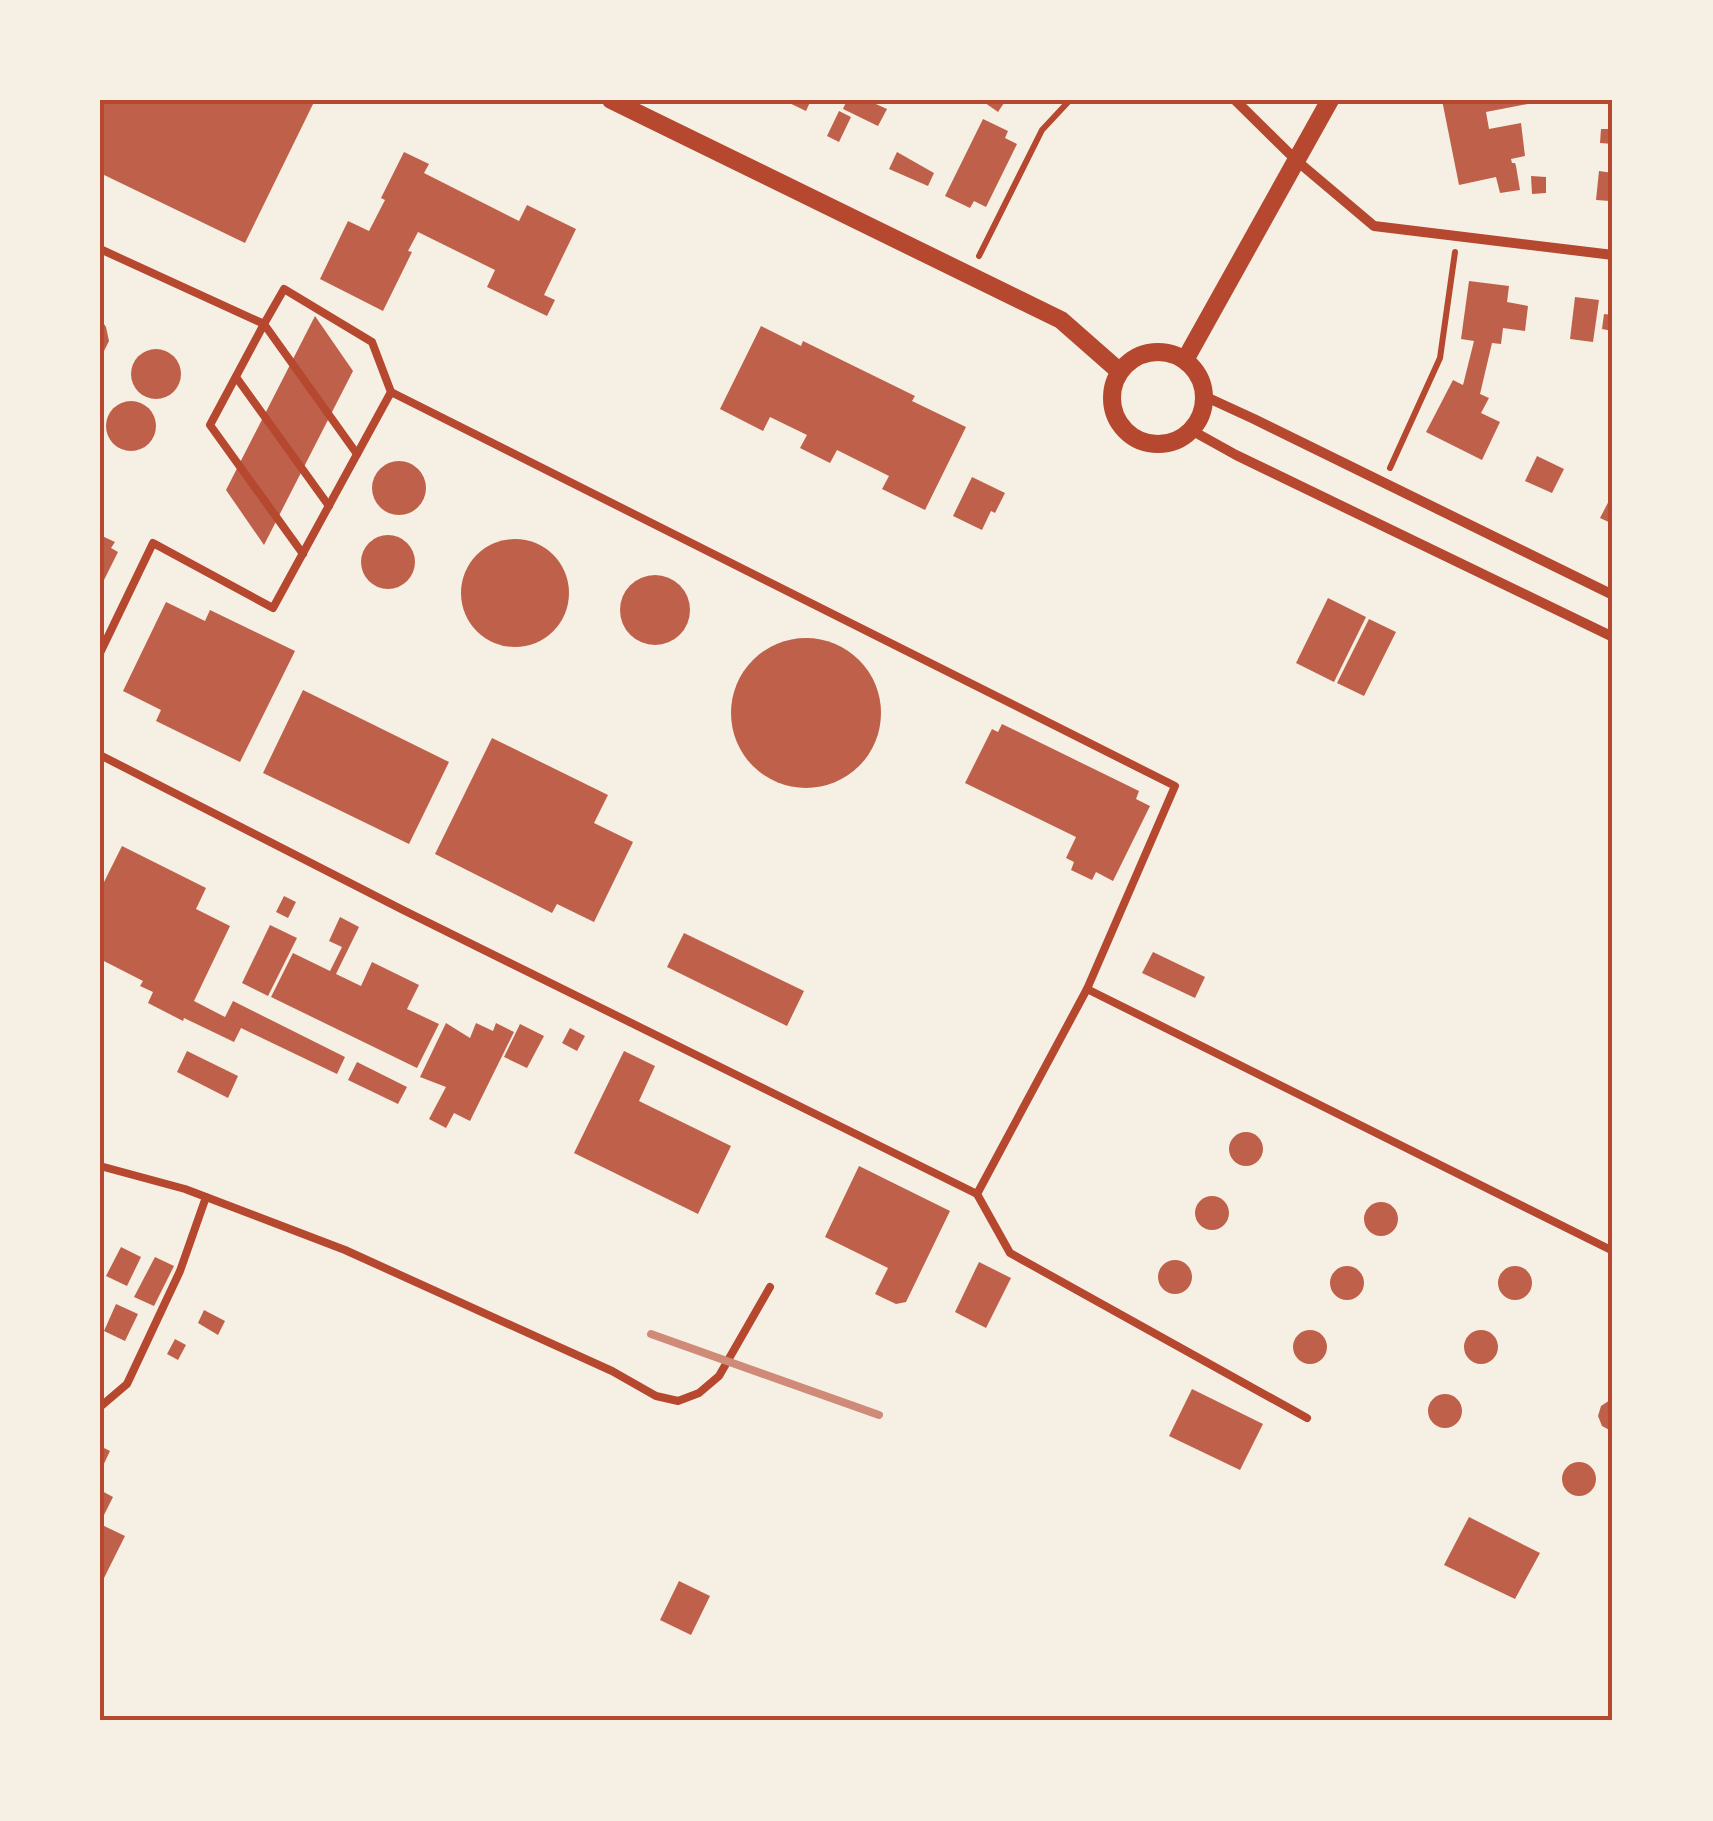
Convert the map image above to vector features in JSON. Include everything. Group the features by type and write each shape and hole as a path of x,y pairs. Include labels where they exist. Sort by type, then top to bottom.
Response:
{"street":[{"path":"611,100 1061,320 1119,372"},
{"path":"1235,100 1297,161 1374,226 1613,255"},
{"path":"1185,360 1330,100"},
{"path":"1162,352 1185,360 1198,375 1204,396 1200,416 1191,430 1169,443 1147,444 1127,434 1114,416 1111,392 1119,372 1140,355 1162,352"},
{"path":"1204,396 1613,594"},
{"path":"1191,430 1613,637"}],"lane":[{"path":"100,249 264,324 357,454"},
{"path":"303,554 210,425 284,289 372,342 391,392 1175,786 1087,989 977,1194"},
{"path":"236,377 329,506"},
{"path":"100,652 152,543 274,608 391,392"},
{"path":"100,755 977,1194 1010,1253 1307,1418"},
{"path":"1087,989 1613,1252"},
{"path":"100,1166 185,1189 345,1250 612,1372 656,1396 678,1401 699,1392 719,1376 770,1287"},
{"path":"100,1408 128,1384 180,1271 206,1197"}],"path":[{"path":"970,275 1042,130 1070,100"},
{"path":"1384,482 1440,358 1457,236"}],"building":[{"path":"100,100 315,100 245,243 100,173"},
{"path":"783,100 811,100 806,111"},
{"path":"847,100 867,100 887,109 878,126 843,109"},
{"path":"981,100 1006,100 998,112"},
{"path":"1442,100 1538,100 1486,112 1489,129 1521,123 1525,156 1511,159 1520,190 1500,193 1496,177 1459,185"},
{"path":"839,111 851,117 839,142 827,136"},
{"path":"983,119 1008,131 1005,138 1017,144 986,207 974,201 970,208 945,196"},
{"path":"1601,129 1613,129 1613,144 1600,143"},
{"path":"404,152 429,164 424,173 519,221 527,205 576,229 544,295 555,300 547,316 487,287 495,270 418,232 383,311 320,279 348,221 369,231"},
{"path":"897,152 934,173 928,186 889,169"},
{"path":"1599,171 1613,173 1610,201 1596,200"},
{"path":"1531,176 1546,177 1546,193 1532,194"},
{"path":"1469,281 1509,286 1507,302 1528,306 1525,331 1503,328 1501,344 1492,343 1480,394 1489,398 1481,413 1500,422 1482,460 1426,432 1453,380 1463,385 1474,341 1461,339"},
{"path":"1575,297 1599,300 1593,342 1570,339"},
{"path":"1604,314 1613,315 1613,331 1602,329"},
{"path":"315,316 353,371 264,545 226,490"},
{"path":"100,318 109,341 100,359"},
{"path":"761,326 801,346 803,341 915,396 912,401 966,427 925,510 882,489 889,476 837,450 830,463 800,448 807,435 770,417 763,431 720,409"},
{"path":"156,349 174,356 181,374 174,392 156,399 138,392 131,374 138,356"},
{"path":"131,401 149,408 156,426 149,444 131,451 113,444 106,426 113,408"},
{"path":"1537,456 1564,469 1552,493 1525,481"},
{"path":"399,461 418,469 426,488 418,507 399,515 380,507 372,488 380,469"},
{"path":"972,477 1005,493 982,530 953,516"},
{"path":"1613,493 1613,524 1600,518"},
{"path":"100,535 115,542 111,548 118,552 100,588"},
{"path":"388,535 407,543 415,562 407,581 388,589 369,581 361,562 369,543"},
{"path":"515,539 536,544 553,555 564,572 569,593 564,614 553,631 536,642 515,647 494,642 477,631 466,614 461,593 466,572 477,555 494,544"},
{"path":"655,575 680,585 690,610 680,635 655,645 630,635 620,610 630,585"},
{"path":"1328,598 1366,617 1334,682 1296,663"},
{"path":"166,602 205,621 210,610 295,651 240,762 156,721 161,710 123,691"},
{"path":"1369,619 1396,632 1364,696 1337,683"},
{"path":"806,638 835,643 859,660 876,684 881,713 876,742 859,766 835,783 806,788 777,783 753,766 736,742 731,713 736,684 753,660 777,643"},
{"path":"303,690 449,762 409,844 263,773"},
{"path":"1002,724 1139,791 1136,799 1150,806 1113,881 1096,872 1092,880 1071,870 1074,862 1066,858 1076,837 965,783 992,729 998,732"},
{"path":"492,738 608,795 594,823 633,842 594,922 557,904 552,913 435,854"},
{"path":"122,846 206,888 196,909 230,926 194,1001 225,1017 233,1001 345,1057 337,1074 241,1028 234,1042 184,1018 183,1021 148,1003 153,992 140,986 143,981 100,959 100,890"},
{"path":"284,896 296,902 288,918 276,912"},
{"path":"340,917 359,927 336,974 361,986 372,962 419,985 407,1009 439,1024 417,1068 271,997 293,953 330,971 342,947 329,941"},
{"path":"270,925 297,938 268,996 242,983"},
{"path":"684,933 804,991 787,1026 667,967"},
{"path":"1153,952 1205,977 1195,998 1142,973"},
{"path":"446,1023 470,1038 476,1023 493,1031 496,1023 514,1032 470,1121 454,1113 446,1128 429,1119 446,1087 420,1077"},
{"path":"520,1024 544,1036 527,1068 504,1057"},
{"path":"570,1028 585,1036 577,1051 562,1043"},
{"path":"187,1051 238,1076 228,1098 177,1072"},
{"path":"624,1051 655,1066 639,1101 731,1146 698,1214 574,1153"},
{"path":"357,1062 407,1087 398,1104 348,1080"},
{"path":"1246,1132 1258,1137 1263,1149 1258,1161 1246,1166 1234,1161 1229,1149 1234,1137"},
{"path":"859,1166 950,1211 906,1302 896,1304 875,1294 888,1268 825,1237"},
{"path":"1212,1196 1224,1201 1229,1213 1224,1225 1212,1230 1200,1225 1195,1213 1200,1201"},
{"path":"1381,1202 1393,1207 1398,1219 1393,1231 1381,1236 1369,1231 1364,1219 1369,1207"},
{"path":"121,1247 141,1257 127,1286 106,1276"},
{"path":"155,1257 174,1266 154,1306 134,1297"},
{"path":"1175,1260 1187,1265 1192,1277 1187,1289 1175,1294 1163,1289 1158,1277 1163,1265"},
{"path":"979,1262 1011,1278 986,1328 955,1312"},
{"path":"1347,1266 1359,1271 1364,1283 1359,1295 1347,1300 1335,1295 1330,1283 1335,1271"},
{"path":"1515,1266 1527,1271 1532,1283 1527,1295 1515,1300 1503,1295 1498,1283 1503,1271"},
{"path":"116,1304 138,1314 125,1341 104,1331"},
{"path":"204,1310 225,1321 218,1335 198,1323"},
{"path":"1310,1330 1322,1335 1327,1347 1322,1359 1310,1364 1298,1359 1293,1347 1298,1335"},
{"path":"1481,1330 1493,1335 1498,1347 1493,1359 1481,1364 1469,1359 1464,1347 1469,1335"},
{"path":"175,1339 186,1345 178,1360 167,1354"},
{"path":"1192,1389 1263,1424 1240,1470 1169,1436"},
{"path":"1445,1394 1457,1399 1462,1411 1457,1423 1445,1428 1433,1423 1428,1411 1433,1399"},
{"path":"1613,1398 1613,1432 1602,1426 1598,1416 1601,1406"},
{"path":"100,1446 110,1451 100,1472"},
{"path":"1579,1462 1591,1467 1596,1479 1591,1491 1579,1496 1567,1491 1562,1479 1567,1467"},
{"path":"100,1490 113,1497 100,1523"},
{"path":"1469,1517 1540,1553 1515,1599 1444,1565"},
{"path":"100,1524 125,1536 100,1586"},
{"path":"679,1581 710,1596 691,1635 660,1620"}],"railway":[{"path":"651,1334 879,1415"}]}
